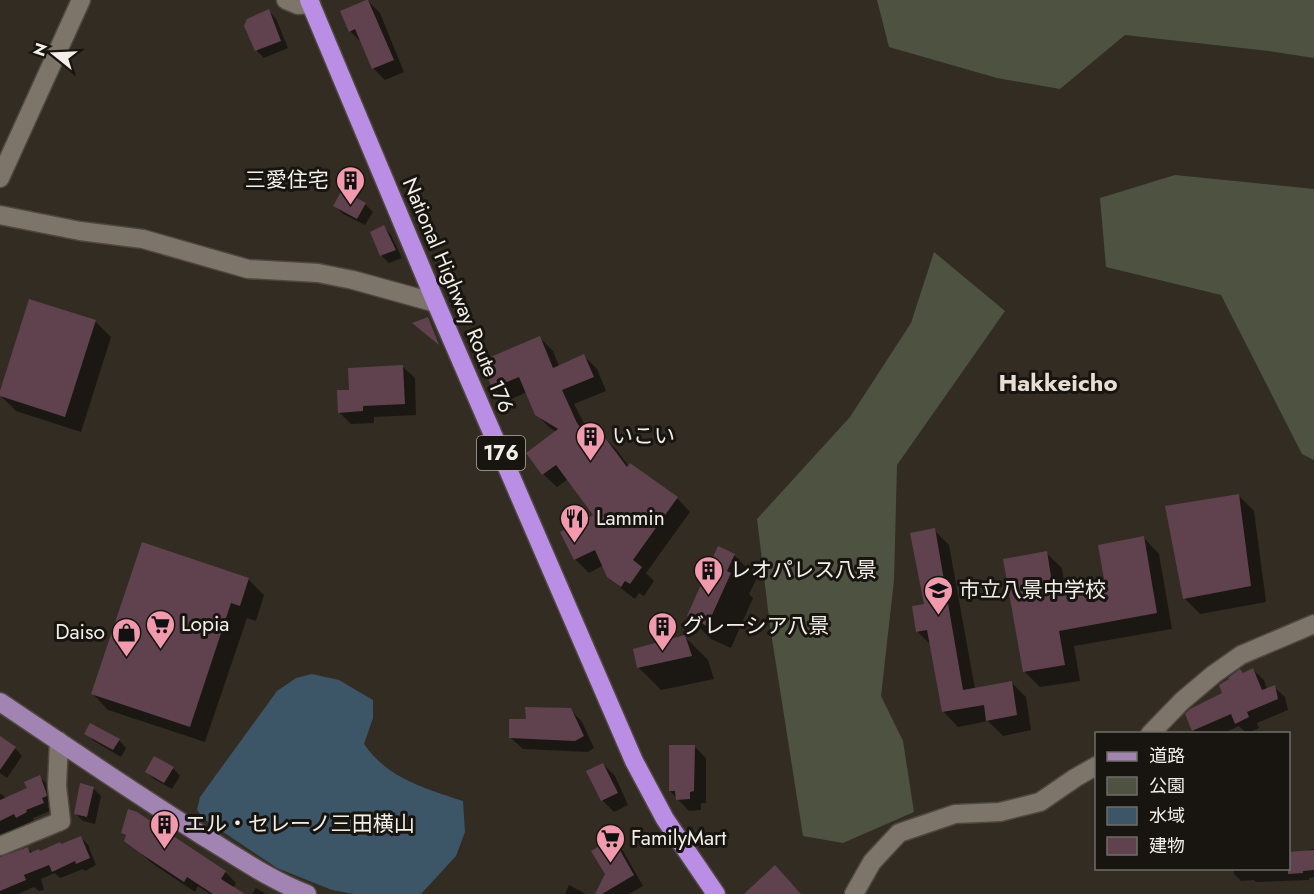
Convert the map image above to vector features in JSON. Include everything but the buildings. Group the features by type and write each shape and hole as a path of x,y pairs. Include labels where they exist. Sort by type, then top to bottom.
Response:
{"highway":[{"name":"National Highway Route 176","path":"310,2 436,303 634,761 665,819 716,894"}],"main road":[{"path":"0,702 165,812 261,872 306,894"}],"street":[{"path":"0,178 81,0"},
{"path":"286,0 298,5 310,2"},
{"path":"0,215 80,231 143,239 248,268 318,273 353,280 436,303"},
{"path":"1152,732 1182,701 1241,655 1314,624"},
{"path":"0,846 61,821 57,786 59,741"},
{"path":"854,894 872,862 899,833 955,814 1000,812 1040,802 1095,767"}],"green space":[{"path":"877,0 1314,0 1314,58 1125,35 1060,89 997,78 889,47"},
{"path":"1175,175 1314,189 1314,460 1302,454 1221,295 1106,267 1100,198"},
{"path":"934,252 1005,311 897,465 894,580 881,696 903,741 914,812 843,843 803,836 770,626 757,519 850,417 911,323"}],"water":[{"path":"312,674 339,680 373,700 373,718 364,744 384,766 408,781 463,801 465,832 456,856 421,894 354,894 332,890 277,868 204,819 197,810 200,797 277,691 296,678"}],"place":[{"name":"三愛住宅","path":"350,206"},
{"name":"いこい","path":"591,462"},
{"name":"Lammin","path":"575,544"},
{"name":"レオパレス八景","path":"709,596"},
{"name":"市立八景中学校","path":"938,616"},
{"name":"Lopia","path":"160,650"},
{"name":"グレーシア八景","path":"662,652"},
{"name":"Daiso","path":"126,658"},
{"name":"エル・セレーノ三田横山","path":"164,850"},
{"name":"FamilyMart","path":"610,864"}],"district":[{"name":"Hakkeicho","path":"1058,382"}]}
